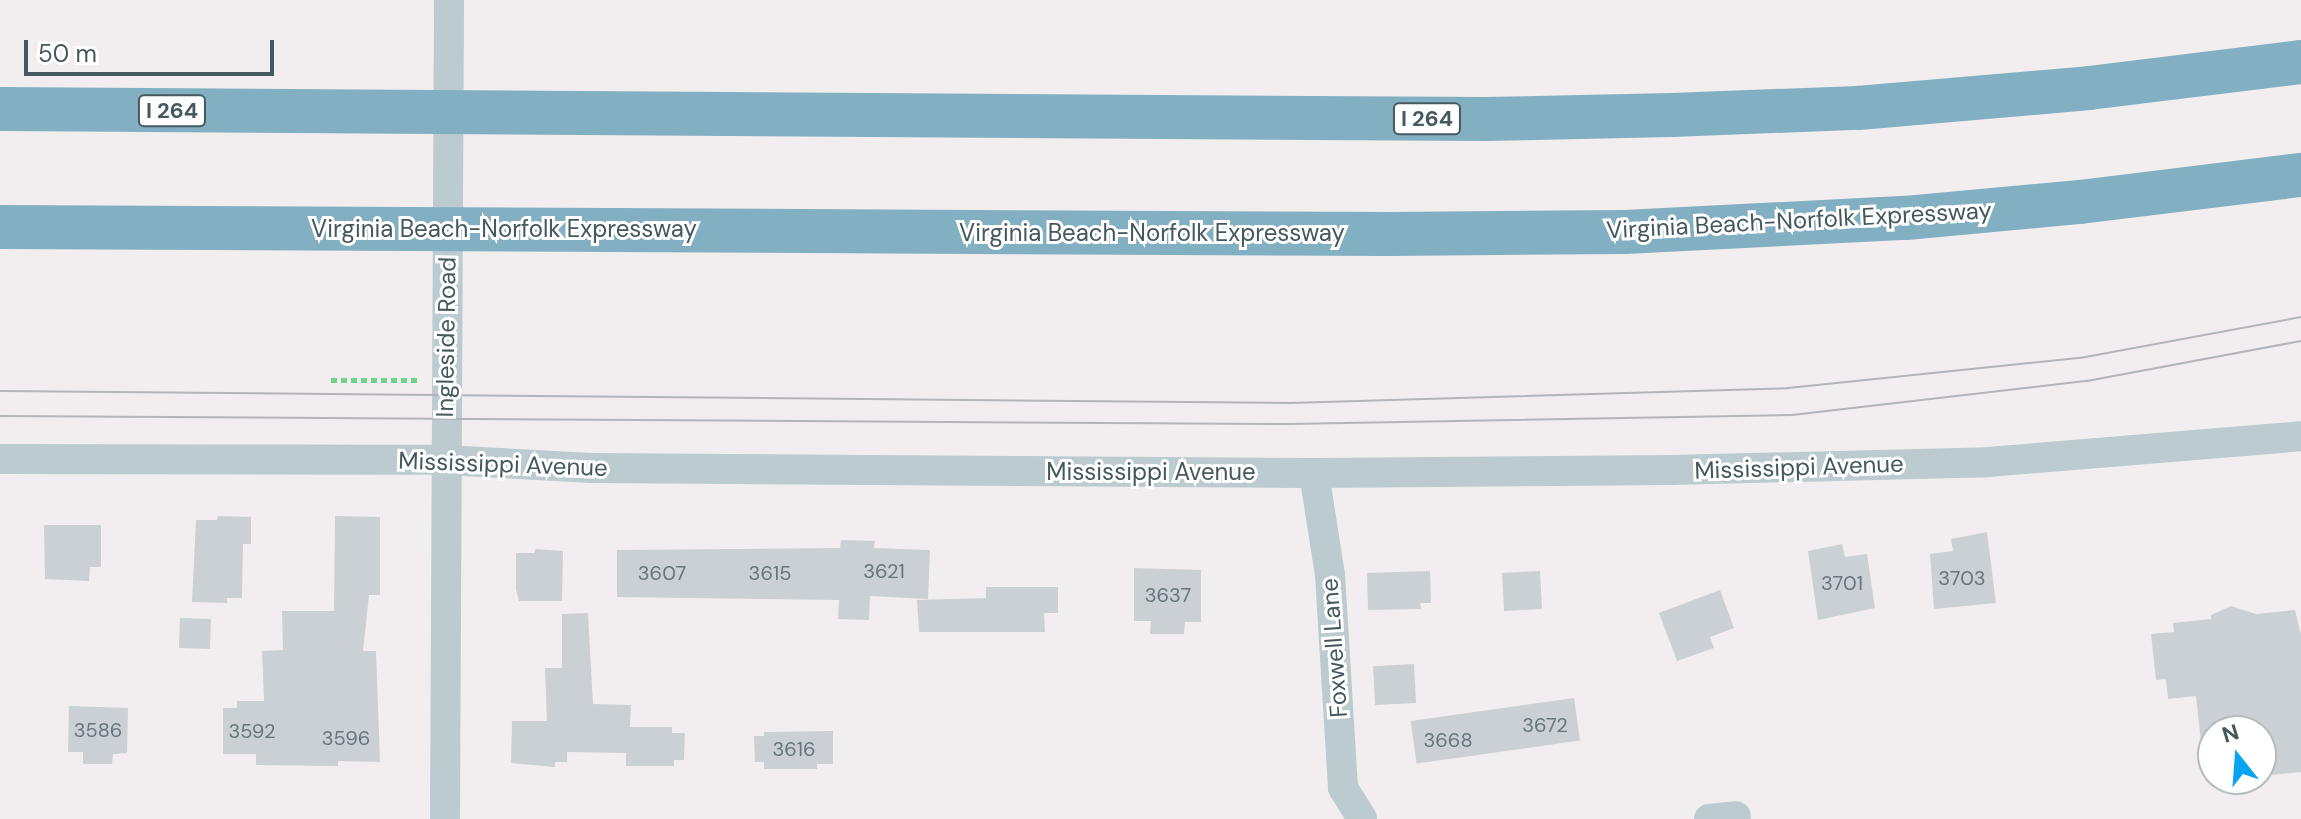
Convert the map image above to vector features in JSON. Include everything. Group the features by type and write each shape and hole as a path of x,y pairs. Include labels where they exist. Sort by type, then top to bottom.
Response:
{"highway":[{"name":"I 264","path":"0,109 1470,119 1672,115 1874,107 2089,88 2301,62"},
{"name":"Virginia Beach-Norfolk Expressway","path":"0,227 1375,234 1625,232 1906,218 2080,202 2301,175"}],"street":[{"name":"Ingleside Road","path":"445,819 444,460 431,380 449,0"},
{"name":"Mississippi Avenue","path":"0,459 444,460 592,468 1314,473 1671,470 1988,462 2301,436"},
{"name":"Foxwell Lane","path":"1314,473 1330,575 1343,788 1362,819"}],"path":[{"path":"331,380 431,380"},
{"path":"416,395 431,380"}],"building":[{"path":"218,516 251,517 251,544 243,544 242,598 227,598 227,603 192,602 196,520 217,520"},
{"path":"335,516 380,517 380,595 369,595 363,651 376,651 380,762 338,761 338,766 256,765 256,754 223,754 223,708 237,708 237,701 264,701 262,651 283,650 282,611 334,611"},
{"path":"44,525 101,525 101,567 90,567 89,581 45,579"},
{"path":"1987,532 1996,603 1934,609 1930,554 1953,551 1951,539"},
{"path":"841,540 875,541 874,548 930,550 928,599 870,596 869,620 838,619 839,600 617,597 617,550 840,548"},
{"path":"1842,544 1845,557 1867,554 1875,608 1818,620 1808,551"},
{"path":"535,549 563,551 562,601 519,601 516,553 535,553"},
{"path":"1134,568 1201,570 1201,622 1185,622 1184,634 1150,634 1151,621 1134,621"},
{"path":"1430,571 1431,603 1420,603 1421,609 1368,610 1367,573"},
{"path":"1540,571 1542,609 1504,611 1502,573"},
{"path":"986,587 1058,587 1058,613 1044,613 1045,632 919,632 917,600 986,598"},
{"path":"1720,590 1734,628 1710,637 1714,648 1677,661 1659,613"},
{"path":"2231,606 2256,614 2295,610 2301,635 2301,772 2277,774 2277,715 2198,715 2196,696 2168,699 2166,679 2156,680 2151,634 2174,632 2173,623 2211,619 2211,615"},
{"path":"588,613 593,704 631,705 630,727 672,727 672,733 685,733 684,760 674,760 674,766 626,766 626,753 567,752 567,762 555,762 555,767 511,763 512,721 547,721 545,668 562,668 562,614"},
{"path":"180,618 211,619 210,649 179,648"},
{"path":"1414,664 1416,703 1375,705 1373,666"},
{"path":"1574,698 1580,741 1417,764 1411,721"},
{"path":"69,706 128,708 127,753 113,754 112,764 83,764 83,752 68,752"},
{"path":"833,731 833,764 817,764 817,769 764,769 764,762 755,762 754,736 764,736 764,732"}],"tram line":[{"path":"0,391 1290,403 1788,388 2080,358 2301,317"},
{"path":"0,416 1289,424 1792,415 2087,381 2301,341"}]}
